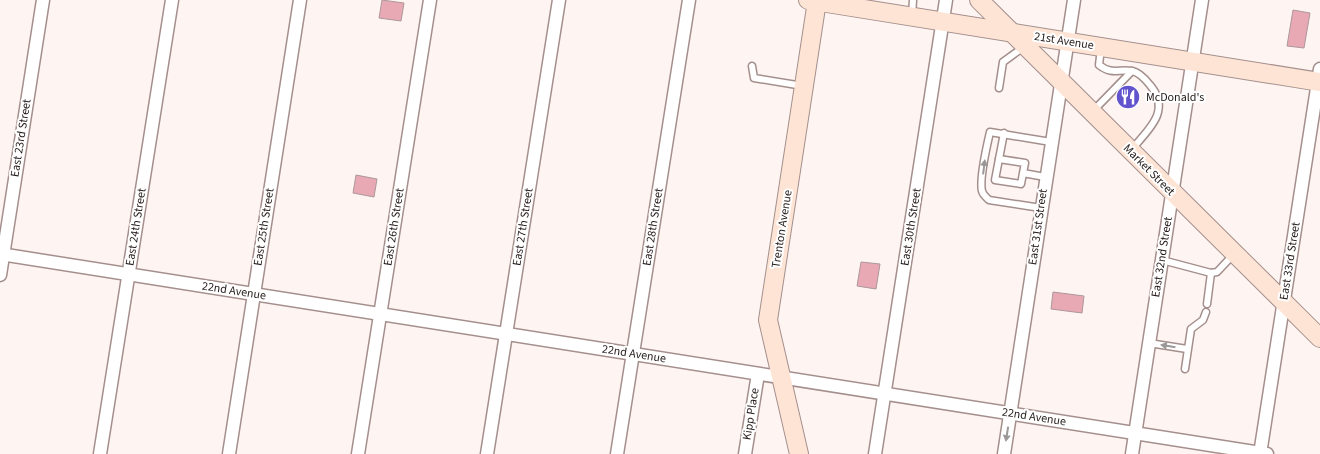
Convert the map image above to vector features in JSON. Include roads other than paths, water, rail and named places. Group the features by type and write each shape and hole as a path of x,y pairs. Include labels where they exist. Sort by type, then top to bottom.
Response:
{"street":[{"name":"East 23rd Street","path":"0,275 43,0"},
{"name":"East 24th Street","path":"100,454 172,0"},
{"name":"East 25th Street","path":"229,454 300,0"},
{"name":"East 26th Street","path":"358,454 430,0"},
{"name":"East 27th Street","path":"487,454 560,0"},
{"name":"East 28th Street","path":"617,454 689,0"},
{"name":"21st Avenue","path":"814,0 912,8 943,22 1192,61 1319,77"},
{"name":"Trenton Avenue","path":"799,454 768,320 804,86 814,0"},
{"name":"East 30th Street","path":"875,454 946,0"},
{"name":"Market Street","path":"979,0 1320,338"},
{"name":"East 31st Street","path":"1004,454 1045,178 1074,0"},
{"name":"East 32nd Street","path":"1132,454 1202,0"},
{"name":"East 33rd Street","path":"1263,454 1284,302 1319,77"},
{"name":"22nd Avenue","path":"2,254 1263,454"},
{"name":"Kipp Place","path":"745,454 758,374"}],"lane":[{"path":"999,88 1003,62 1025,46"},
{"path":"1101,47 1099,65 1105,70 1112,72 1136,72 1155,90 1159,100 1156,120 1130,151"},
{"path":"752,66 754,78 804,86"},
{"path":"1092,112 1132,71"},
{"path":"1041,208 989,200 984,196 981,189 990,132 1051,142"},
{"path":"999,159 1025,163 1021,184 995,180 999,159 1004,133"},
{"path":"1023,173 1045,178"},
{"path":"1162,260 1211,273 1217,272 1234,254"},
{"path":"1207,304 1211,273"},
{"path":"1185,368 1191,329 1203,320 1206,312"},
{"path":"1149,343 1187,349"}],"place":[{"name":"McDonald's","path":"1128,97"}]}
